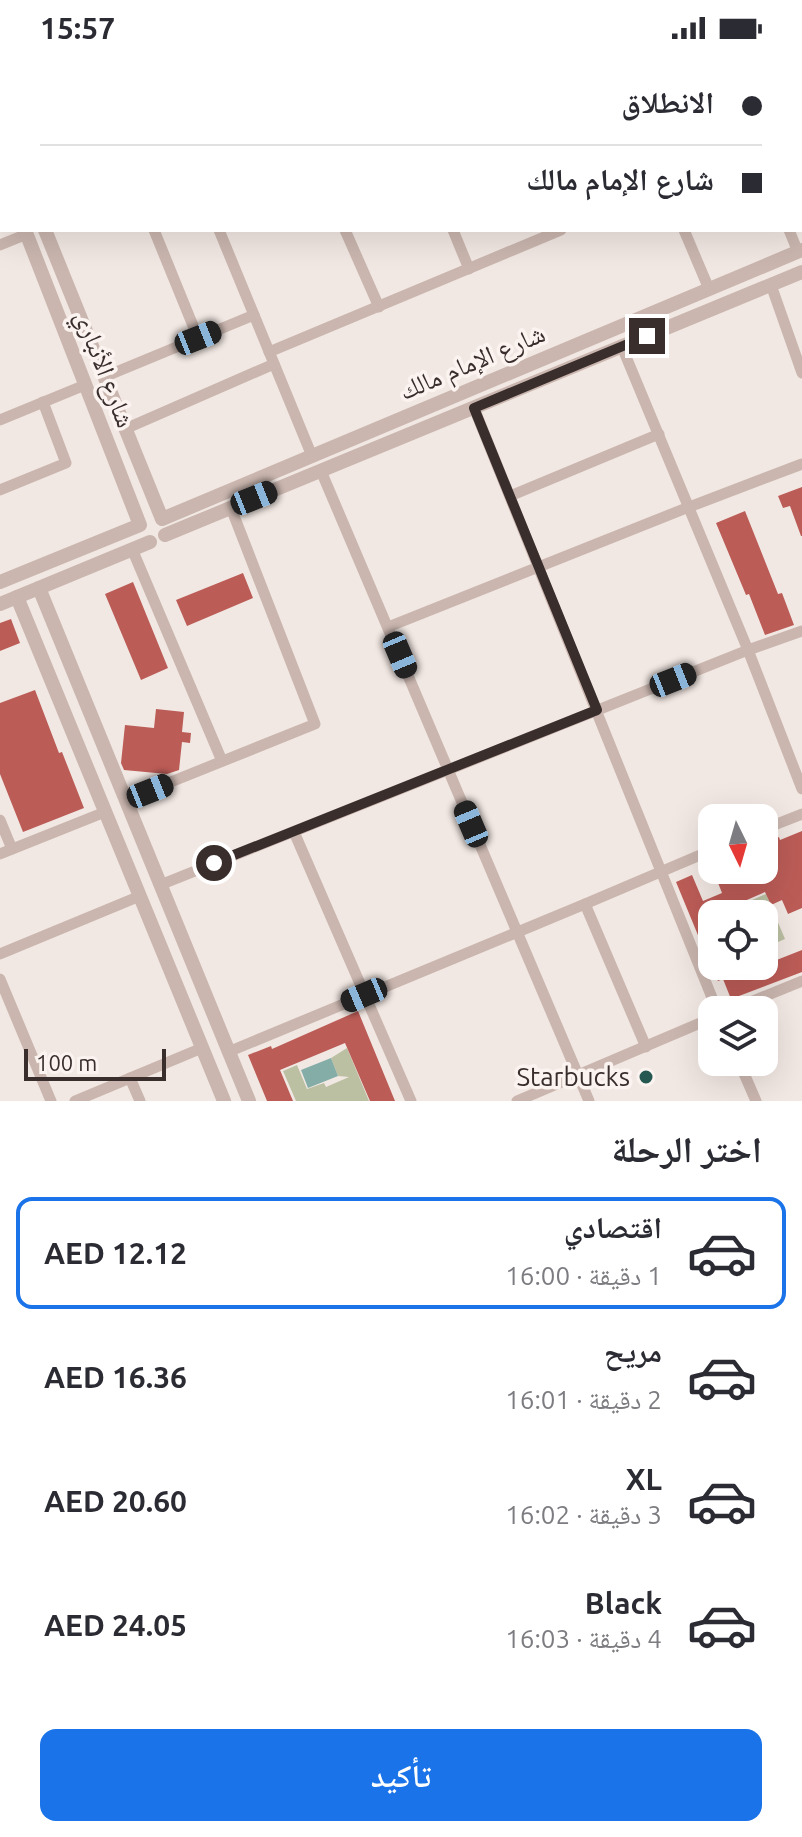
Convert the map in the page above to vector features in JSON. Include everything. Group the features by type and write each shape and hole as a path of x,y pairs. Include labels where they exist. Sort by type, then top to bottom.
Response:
{"street":[{"name":"شارع الأنباري","path":"26,232 140,525"},
{"path":"0,245 26,232"},
{"name":"شارع الأنباري","path":"46,232 162,519"},
{"path":"155,232 198,338"},
{"path":"220,232 312,456"},
{"path":"346,232 379,307"},
{"path":"454,232 469,269"},
{"path":"269,352 556,232"},
{"path":"685,232 709,289"},
{"path":"790,232 800,251"},
{"name":"شارع الإمام مالك","path":"162,519 800,251"},
{"name":"شارع الإمام مالك","path":"165,535 802,272"},
{"path":"771,285 802,373"},
{"path":"104,377 254,315"},
{"path":"622,347 748,650 802,789"},
{"path":"542,359 549,377"},
{"path":"125,429 274,364"},
{"path":"0,420 85,385"},
{"path":"0,490 66,463 43,402"},
{"path":"474,408 711,996"},
{"path":"510,496 659,434"},
{"path":"388,627 802,464"},
{"path":"321,471 589,1101"},
{"path":"126,800 315,724 231,508"},
{"path":"0,582 140,525 149,517 162,519 166,526 165,535 159,541 132,549 0,604"},
{"path":"140,525 142,537 150,542"},
{"path":"132,549 222,761"},
{"path":"39,588 249,1101"},
{"path":"17,597 224,1101"},
{"path":"160,885 802,631"},
{"path":"55,690 77,680"},
{"path":"0,854 105,812"},
{"path":"778,823 802,814"},
{"path":"0,820 12,849"},
{"path":"294,832 411,1101"},
{"path":"228,1052 698,855"},
{"path":"0,954 140,896"},
{"path":"585,904 646,1047"},
{"path":"175,982 196,972"},
{"path":"0,979 51,1101"},
{"path":"765,996 802,981"},
{"path":"517,1101 698,1024"},
{"path":"75,1101 202,1048"},
{"path":"745,1076 756,1101"},
{"path":"130,1078 140,1101"}],"green space":[{"path":"766,894 769,900 752,900"},
{"path":"778,922 785,939 778,942"},
{"path":"347,1048 369,1101 296,1101 283,1071 297,1065 307,1089 324,1083 326,1087 349,1077 338,1076 331,1058"}],"water":[{"path":"331,1058 338,1076 308,1088 301,1070"}],"building":[{"path":"802,487 801,536 790,506 783,508 778,496"},
{"path":"745,511 778,594 782,593 794,625 765,635 716,523"},
{"path":"243,573 253,598 187,626 176,600"},
{"path":"133,582 168,668 141,680 105,594"},
{"path":"11,619 20,643 0,651 0,623"},
{"path":"35,690 84,808 23,832 0,774 0,703"},
{"path":"156,709 184,712 182,732 191,733 190,743 182,742 179,770 167,774 124,770 121,763 125,725 154,728"},
{"path":"802,831 802,908 788,914 782,900 769,900 765,892 747,900 705,900 722,893 718,884 778,884 778,837 780,840"},
{"path":"692,875 703,900 698,900 698,935 676,882"},
{"path":"802,950 802,972 739,996 730,996 723,980 778,980 778,960"},
{"path":"358,1011 395,1101 370,1101 345,1043 280,1070 293,1101 267,1101 248,1055 271,1046 272,1049"}],"place":[{"name":"Starbucks","path":"646,1077"}],"route":[{"path":"214,863 597,710 474,408 647,336"}]}
